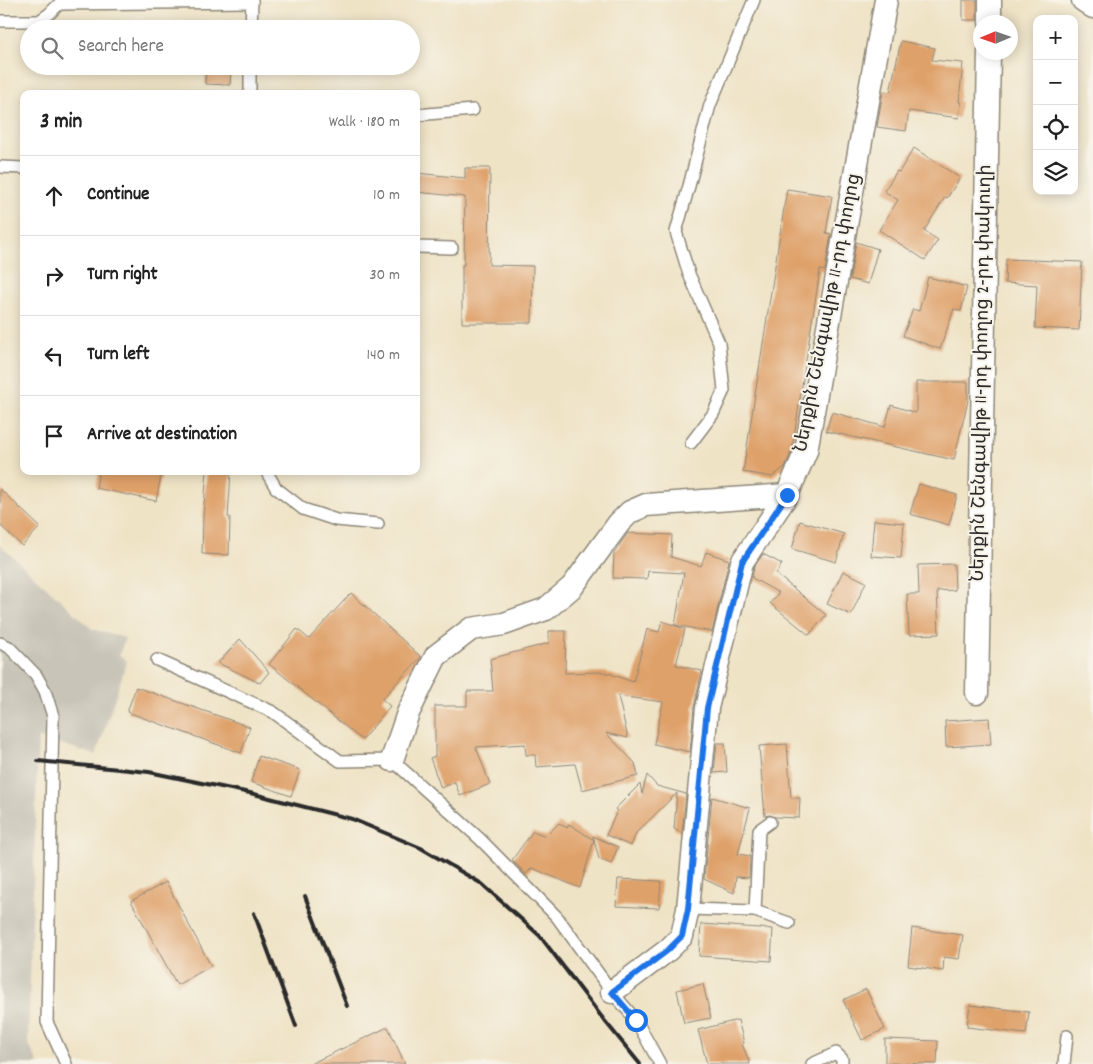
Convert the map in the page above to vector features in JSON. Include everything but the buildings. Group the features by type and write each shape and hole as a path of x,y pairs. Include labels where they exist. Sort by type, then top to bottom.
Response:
{"street":[{"name":"Ներքին Շենգավիթ 11-րդ փողոց","path":"612,992 668,950 682,936 688,909 707,708 742,562 787,495 806,451 886,0"},
{"path":"990,0 990,15"},
{"path":"1083,0 1093,7"},
{"name":"Ներքին Շենգավիթ 11-րդ փողոց 2-րդ փակուղի","path":"976,693 989,60"},
{"path":"392,760 408,713 436,656 471,629 504,624 546,609 572,587 618,523 630,512 646,505 787,495"}],"lane":[{"path":"691,442 713,414 724,390 718,343 689,274 676,232 710,105 754,0"},
{"path":"40,20 59,4 73,2 252,1 251,20"},
{"path":"0,21 20,21"},
{"path":"250,75 250,90"},
{"path":"420,115 473,110"},
{"path":"0,167 20,168"},
{"path":"420,247 452,248"},
{"path":"268,475 276,488 303,509 336,520 378,524"},
{"path":"0,643 10,647 36,675 45,691 53,716 47,1022 66,1064"},
{"path":"157,660 273,712 340,761 392,760 480,839 557,918 612,992 636,1020 660,1064"},
{"path":"755,910 759,830 770,822"},
{"path":"688,909 755,910 789,923"},
{"path":"1064,1064 1067,1036"},
{"path":"812,1064 836,1053 842,1059 842,1064"}],"shaded area":[{"path":"0,545 92,629 125,638 119,655 127,661 96,755 38,737 28,1042 38,1064 0,1064"}],"railway":[{"path":"38,761 149,772 250,793 352,819 421,848 482,884 540,936 640,1064"},
{"path":"305,896 347,1006"},
{"path":"254,913 296,1026"}],"route":[{"path":"636,1020 612,992 668,950 682,936 688,909 707,708 742,562 787,495"}]}
